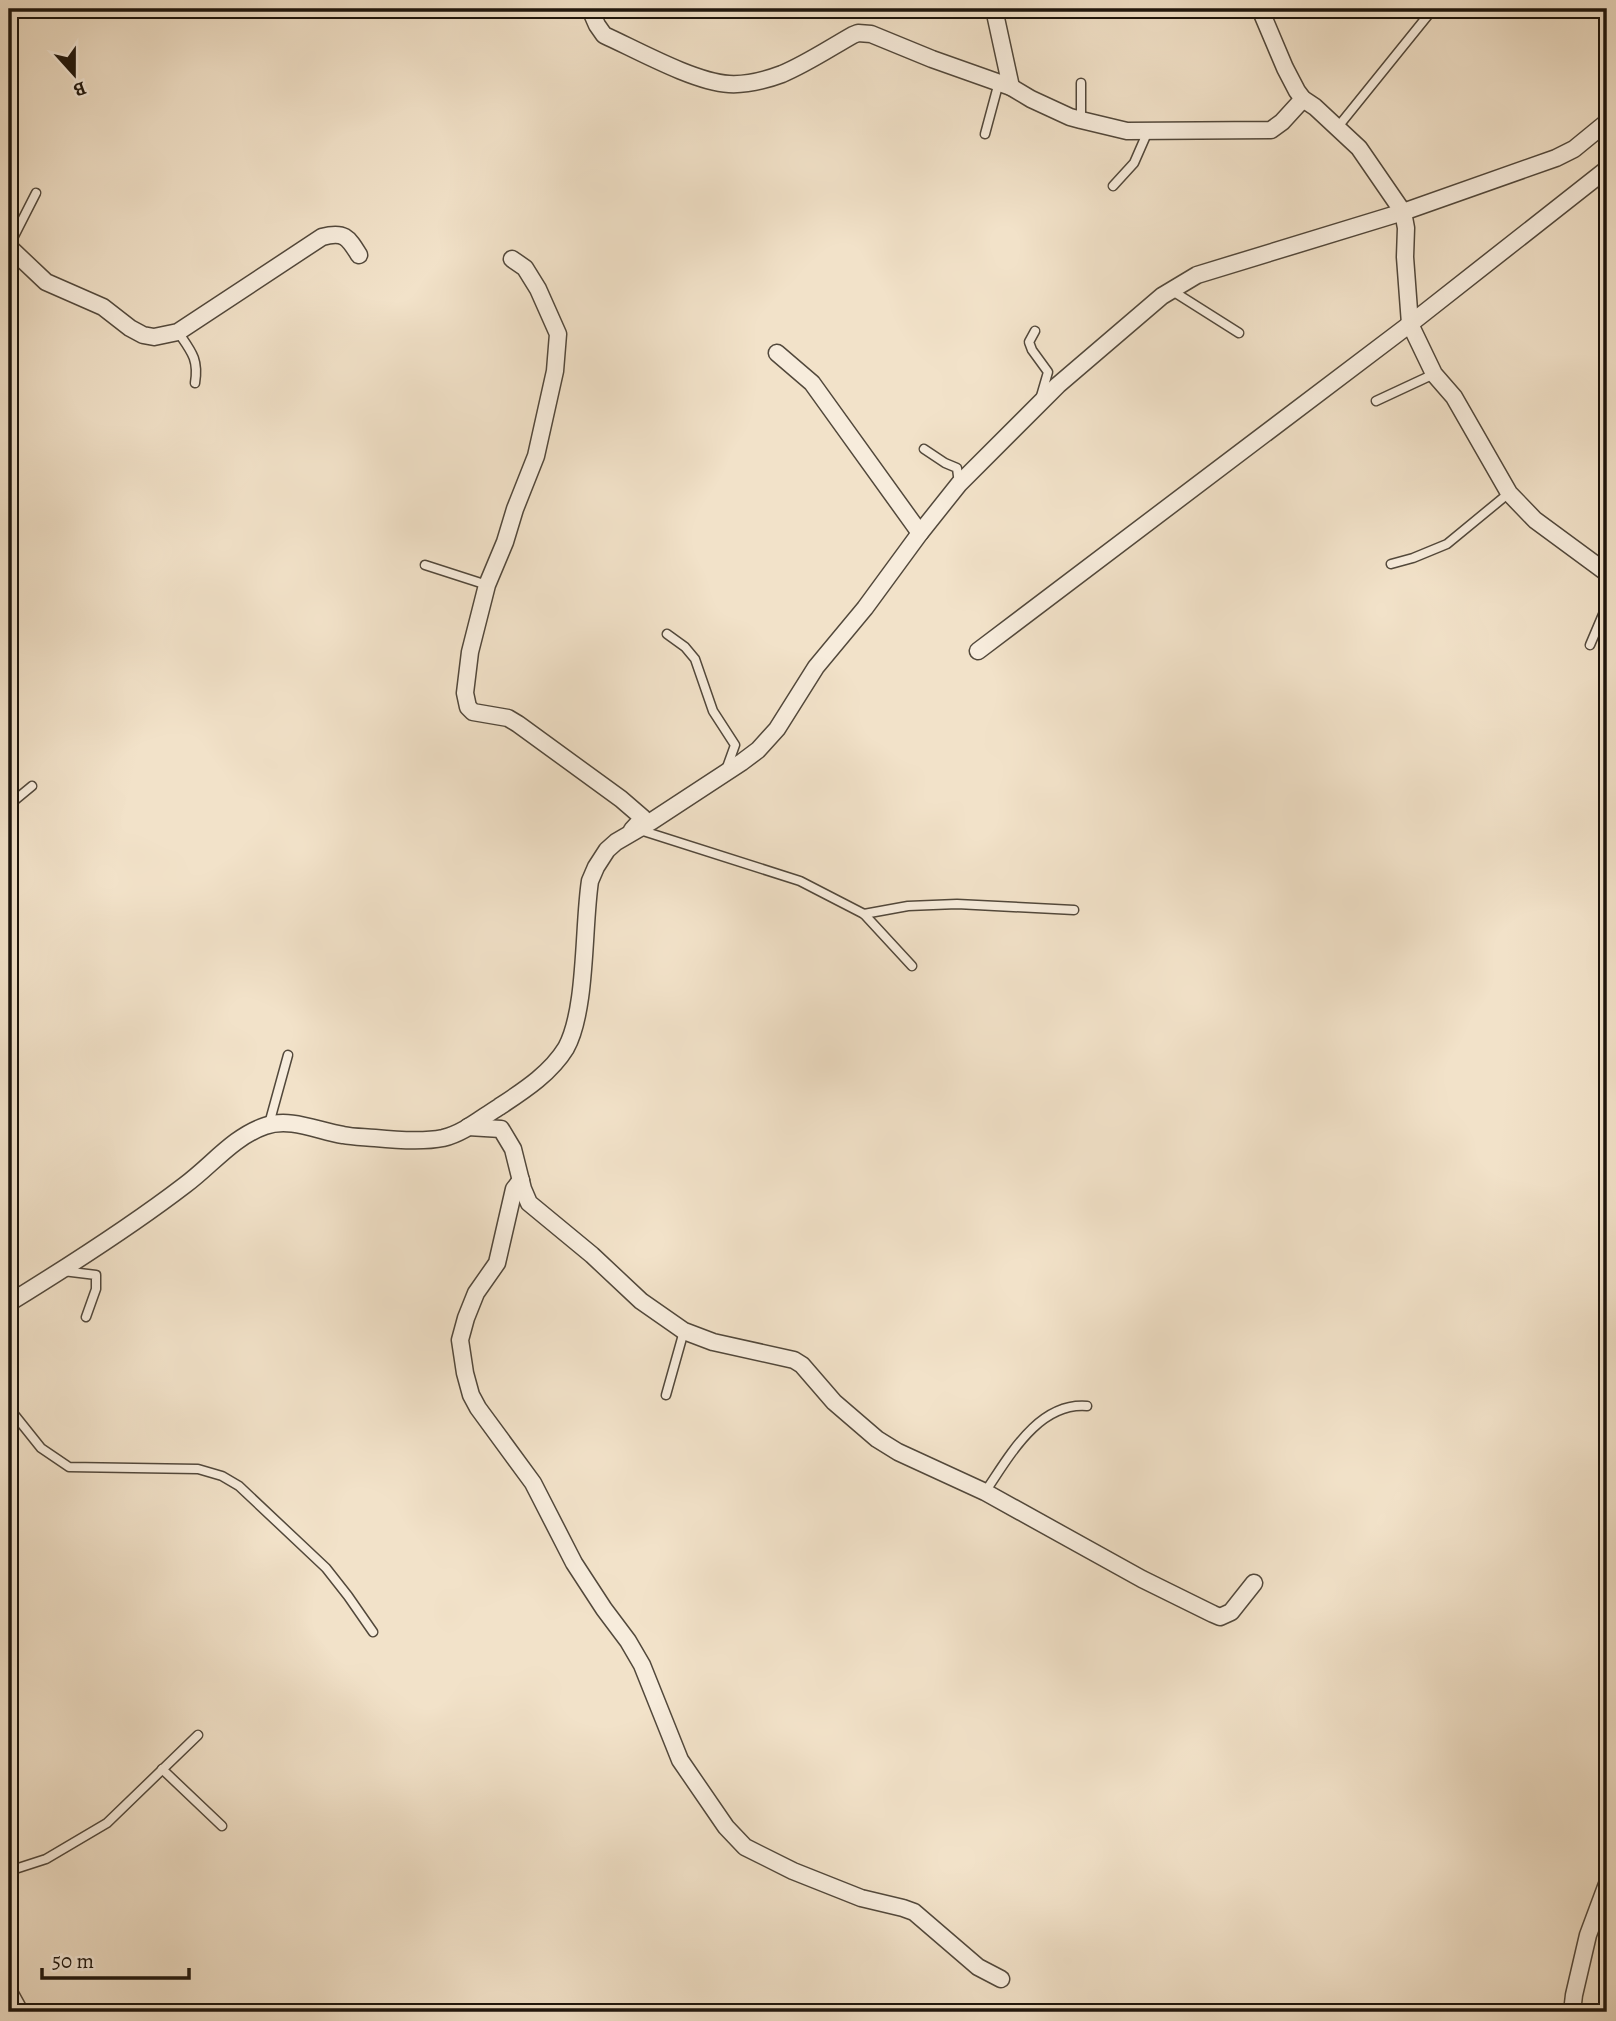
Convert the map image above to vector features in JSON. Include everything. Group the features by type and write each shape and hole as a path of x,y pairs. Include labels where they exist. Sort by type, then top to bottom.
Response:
{"street":[{"path":"590,9 604,35 692,75 718,83 753,82 783,73 853,35 863,33 1005,84 1070,117 1128,131 1271,130 1303,99"},
{"path":"994,9 1005,84"},
{"path":"1260,9 1290,80 1303,99 1359,148 1403,212 1410,324 1434,374 1454,397 1509,493 1535,520 1607,573"},
{"path":"12,1301 63,1271 187,1184 238,1139 269,1124 281,1122 344,1136 394,1140 442,1138 468,1128 531,1086 554,1064 566,1047 572,1031 580,988 590,881 607,850 758,750 777,729 816,667 865,608 959,484 1040,402 1136,317 1171,290 1197,275 1403,212 1556,158 1574,149 1607,122"},
{"path":"978,651 1410,324 1607,169"},
{"path":"9,246 46,282 103,307 130,328 154,337 178,332 322,237 342,235 351,242 359,255"},
{"path":"512,259 525,268 538,289 558,334 557,349 553,382 536,456 487,585 470,652 465,693 468,707 473,712 508,718 626,803 643,818 633,832"},
{"path":"777,354 812,383 920,533"},
{"path":"468,1128 501,1129 513,1149 529,1203 592,1255 641,1301 684,1331 713,1342 794,1360 802,1365 834,1402 877,1439 898,1452 985,1492 1142,1579 1213,1614 1225,1616 1231,1612 1254,1583"},
{"path":"521,1180 513,1189 497,1263 476,1293 460,1340 471,1395 533,1483 574,1563 642,1665 680,1760 710,1806 745,1847 793,1871 861,1899 914,1912 978,1967 1001,1979"},
{"path":"1572,2012 1588,1936 1607,1884"},
{"path":"9,1992 20,2012"}],"lane":[{"path":"1337,128 1433,9"},
{"path":"1081,83 1081,120"},
{"path":"985,134 1005,84"},
{"path":"1113,186 1134,163 1148,131"},
{"path":"9,246 36,193"},
{"path":"1171,290 1239,333"},
{"path":"1035,331 1029,342 1048,372 1040,402"},
{"path":"178,332 198,367 195,383"},
{"path":"1376,401 1434,374"},
{"path":"924,449 957,468 959,484"},
{"path":"1391,564 1447,544 1509,493"},
{"path":"425,565 487,585"},
{"path":"1590,645 1607,605"},
{"path":"667,634 685,647 695,659 713,711 735,745 726,773"},
{"path":"9,805 33,786"},
{"path":"633,832 800,881 864,914 912,966"},
{"path":"864,914 908,906 957,904 1074,910"},
{"path":"269,1124 288,1055"},
{"path":"63,1271 96,1275 96,1289 86,1317"},
{"path":"9,1273 12,1301"},
{"path":"666,1395 684,1331"},
{"path":"985,1492 1017,1447 1037,1425 1065,1407 1087,1406"},
{"path":"9,1408 41,1448 69,1468 198,1469 222,1476 239,1486 326,1568 373,1632"},
{"path":"9,1871 46,1859 107,1823 198,1735"},
{"path":"162,1769 222,1826"}]}
